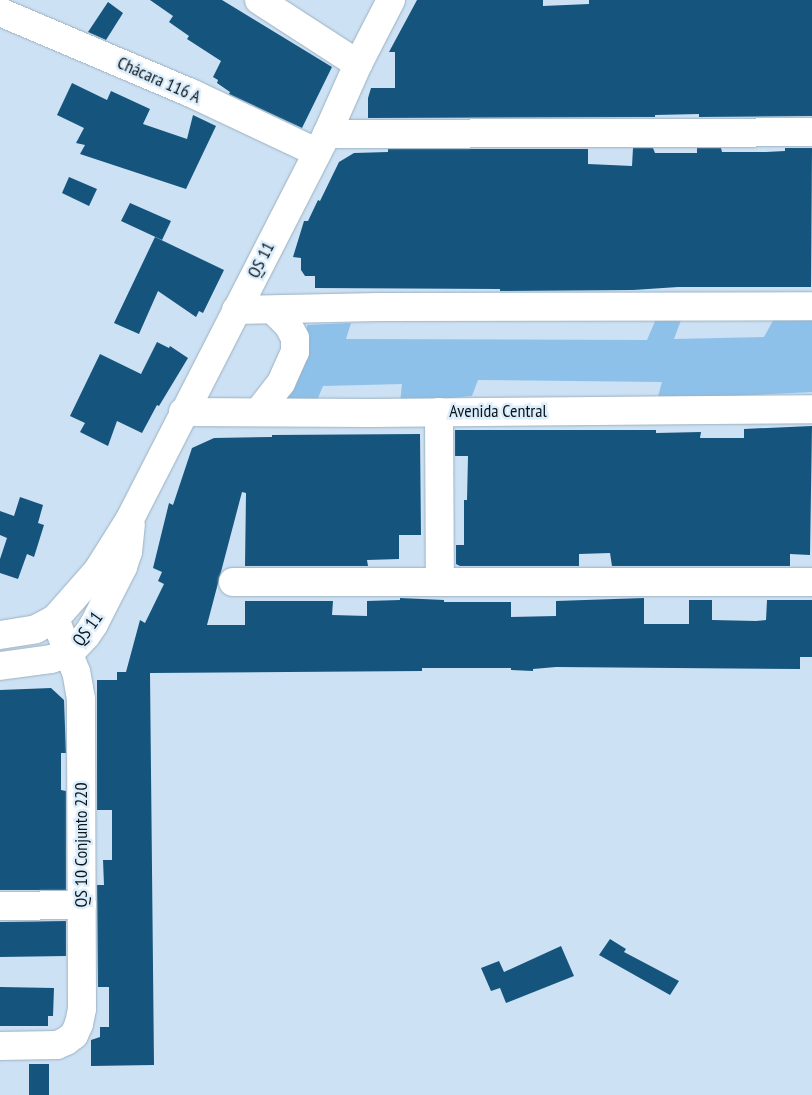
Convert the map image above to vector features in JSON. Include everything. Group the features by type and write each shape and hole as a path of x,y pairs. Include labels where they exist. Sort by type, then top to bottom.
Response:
{"street":[{"path":"259,0 358,64"},
{"name":"QS 11","path":"55,619 98,570 130,519 322,143 358,64 391,0"},
{"name":"Chácara 116 A","path":"0,12 191,93 322,143"},
{"path":"322,143 812,132"},
{"path":"236,310 379,307 812,306"},
{"path":"259,411 281,383 295,352 295,338 288,325 272,310"},
{"name":"Avenida Central","path":"183,412 371,413 812,408"},
{"path":"439,412 440,581"},
{"name":"QS 11","path":"70,653 94,624 114,588 128,552 130,519"},
{"path":"234,582 812,582"},
{"path":"0,635 36,629 55,619"},
{"name":"QS 10 Conjunto 220","path":"0,1046 57,1045 66,1041 74,1035 79,1024 82,1009 81,699 70,653 55,619"},
{"path":"0,666 51,660 70,653"},
{"path":"0,906 82,906"}],"shaded area":[{"path":"775,317 812,317 812,392 657,400 662,382 478,380 472,396 400,403 402,384 323,386 316,403 284,402 305,358 307,325 351,323 346,339 647,340 656,319 681,320 674,339 764,337"}],"building":[{"path":"150,0 222,0 332,67 302,128 229,94 230,92 217,83 218,80 213,77 221,61 187,39 189,36 169,22 173,16"},
{"path":"417,0 543,0 543,6 589,4 589,0 812,0 812,116 699,117 699,114 655,115 655,117 368,118 368,98 371,88 395,88 395,52 389,52"},
{"path":"108,2 123,13 106,40 88,32"},
{"path":"72,83 107,100 111,91 150,109 143,124 187,139 193,115 216,126 186,189 80,154 85,145 76,143 84,128 57,115"},
{"path":"633,148 653,148 655,153 697,153 697,148 721,148 722,152 766,152 785,151 785,148 812,148 811,287 678,287 633,290 500,291 500,289 315,288 315,276 305,276 301,270 301,258 293,257 304,221 308,221 318,200 320,201 339,162 354,153 388,152 388,149 588,149 588,164 632,166"},
{"path":"69,177 97,189 89,206 62,193"},
{"path":"130,203 171,221 162,240 121,221"},
{"path":"155,237 224,270 203,313 199,311 196,317 158,291 139,334 114,323"},
{"path":"157,342 169,348 170,346 188,358 159,406 157,405 142,433 117,421 108,446 80,432 85,423 70,416 100,354 141,374"},
{"path":"812,426 810,555 790,554 790,566 612,566 610,553 579,554 579,566 460,566 456,564 456,545 464,545 464,500 467,500 468,456 455,456 455,430 656,430 656,433 701,432 700,438 744,438 744,429"},
{"path":"420,434 421,535 399,535 399,559 367,560 368,566 245,566 246,493 242,492 207,625 245,625 245,601 333,601 332,615 367,616 367,601 400,600 400,598 444,600 444,602 511,602 511,617 556,616 556,601 644,598 644,624 689,624 689,600 712,600 712,620 756,621 766,620 767,600 812,600 812,657 800,657 800,669 556,667 533,669 533,671 511,670 511,668 422,668 422,671 150,673 154,1065 91,1066 91,1040 100,1037 100,1027 109,1027 109,987 98,987 97,885 104,885 103,860 112,860 112,810 97,810 97,680 117,680 117,672 126,672 140,620 145,623 164,584 158,581 162,572 153,568 169,503 173,505 192,448 214,438 272,437 272,435"},
{"path":"20,497 43,505 38,523 44,525 34,557 27,554 18,579 0,573 0,559 7,538 0,535 0,511 14,516"},
{"path":"51,688 64,700 66,753 61,753 61,790 66,791 66,890 0,890 0,690"},
{"path":"66,921 66,956 0,957 0,922"},
{"path":"610,939 626,949 624,952 679,981 670,995 599,955"},
{"path":"561,946 574,976 506,1003 500,988 491,991 481,968 499,961 504,972"},
{"path":"0,987 54,988 53,1016 48,1016 48,1026 0,1026"},
{"path":"29,1064 49,1064 49,1095 29,1095"}]}
